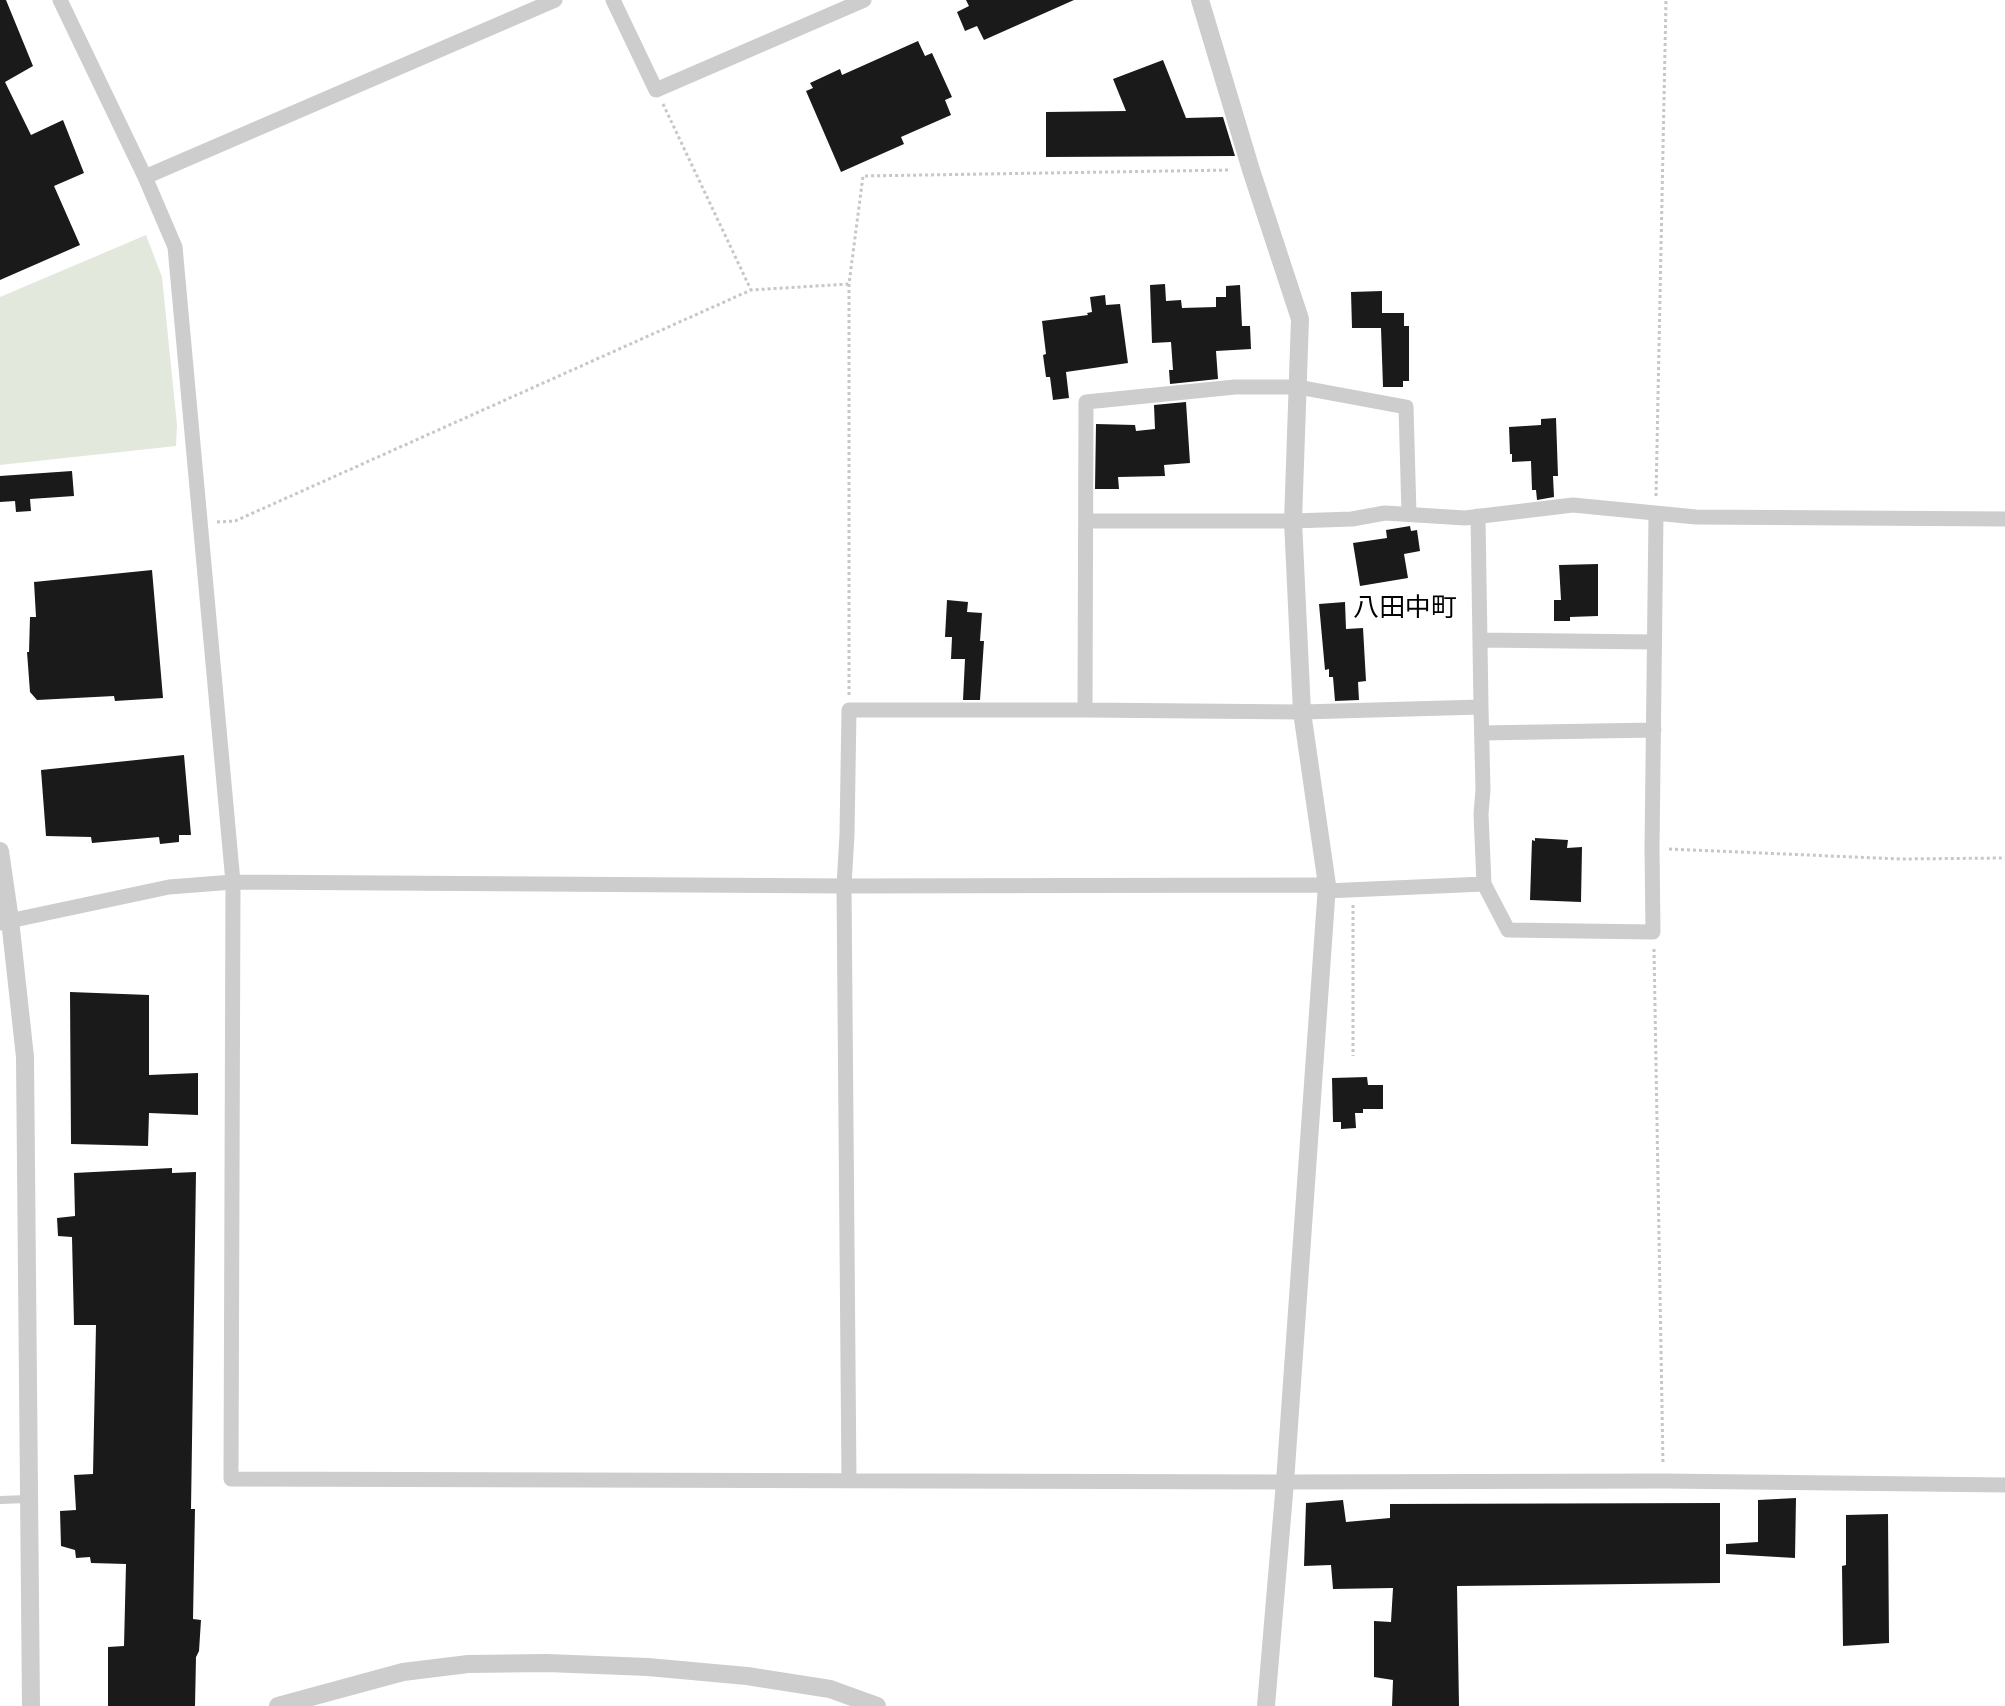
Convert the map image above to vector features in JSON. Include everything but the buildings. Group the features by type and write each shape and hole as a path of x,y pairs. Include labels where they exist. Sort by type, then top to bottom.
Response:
{"street":[{"path":"60,0 145,177 175,247 233,882 231,1479 1664,1481 2005,1485"},
{"path":"145,177 555,0"},
{"path":"613,0 656,90 864,0"},
{"path":"1200,0 1251,170 1300,319 1293,521 1302,712 1326,888 1286,1482 1266,1706"},
{"path":"1085,710 1086,402 1234,387 1298,387 1406,407 1409,514"},
{"path":"1086,521 1293,521 1352,519 1385,513 1465,518 1574,505 1696,518 2005,519"},
{"path":"1478,516 1483,790 1481,814 1484,884 1508,930 1653,932 1656,514"},
{"path":"1480,640 1654,642"},
{"path":"849,1481 844,886 849,710 1302,712 1481,707"},
{"path":"1482,734 1654,730"},
{"path":"0,850 5,922 25,1057 31,1706"},
{"path":"5,922 169,886 233,882 1326,888 1353,890 1484,884"},
{"path":"278,1706 404,1672 468,1664 547,1663 648,1667 747,1676 831,1689 877,1706"}],"lane":[{"path":"0,1500 30,1499"}],"path":[{"path":"1656,514 1666,0"},
{"path":"656,90 751,290"},
{"path":"849,710 849,284 863,176 1251,170"},
{"path":"199,522 235,521 751,290 849,284"},
{"path":"1652,848 1900,860 2005,858"},
{"path":"1353,890 1353,1056"},
{"path":"1653,932 1664,1481"}],"shaded area":[{"path":"146,235 162,277 177,425 176,446 0,465 0,297"}],"district":[{"name":"八田中町","path":"1405,607"}]}
